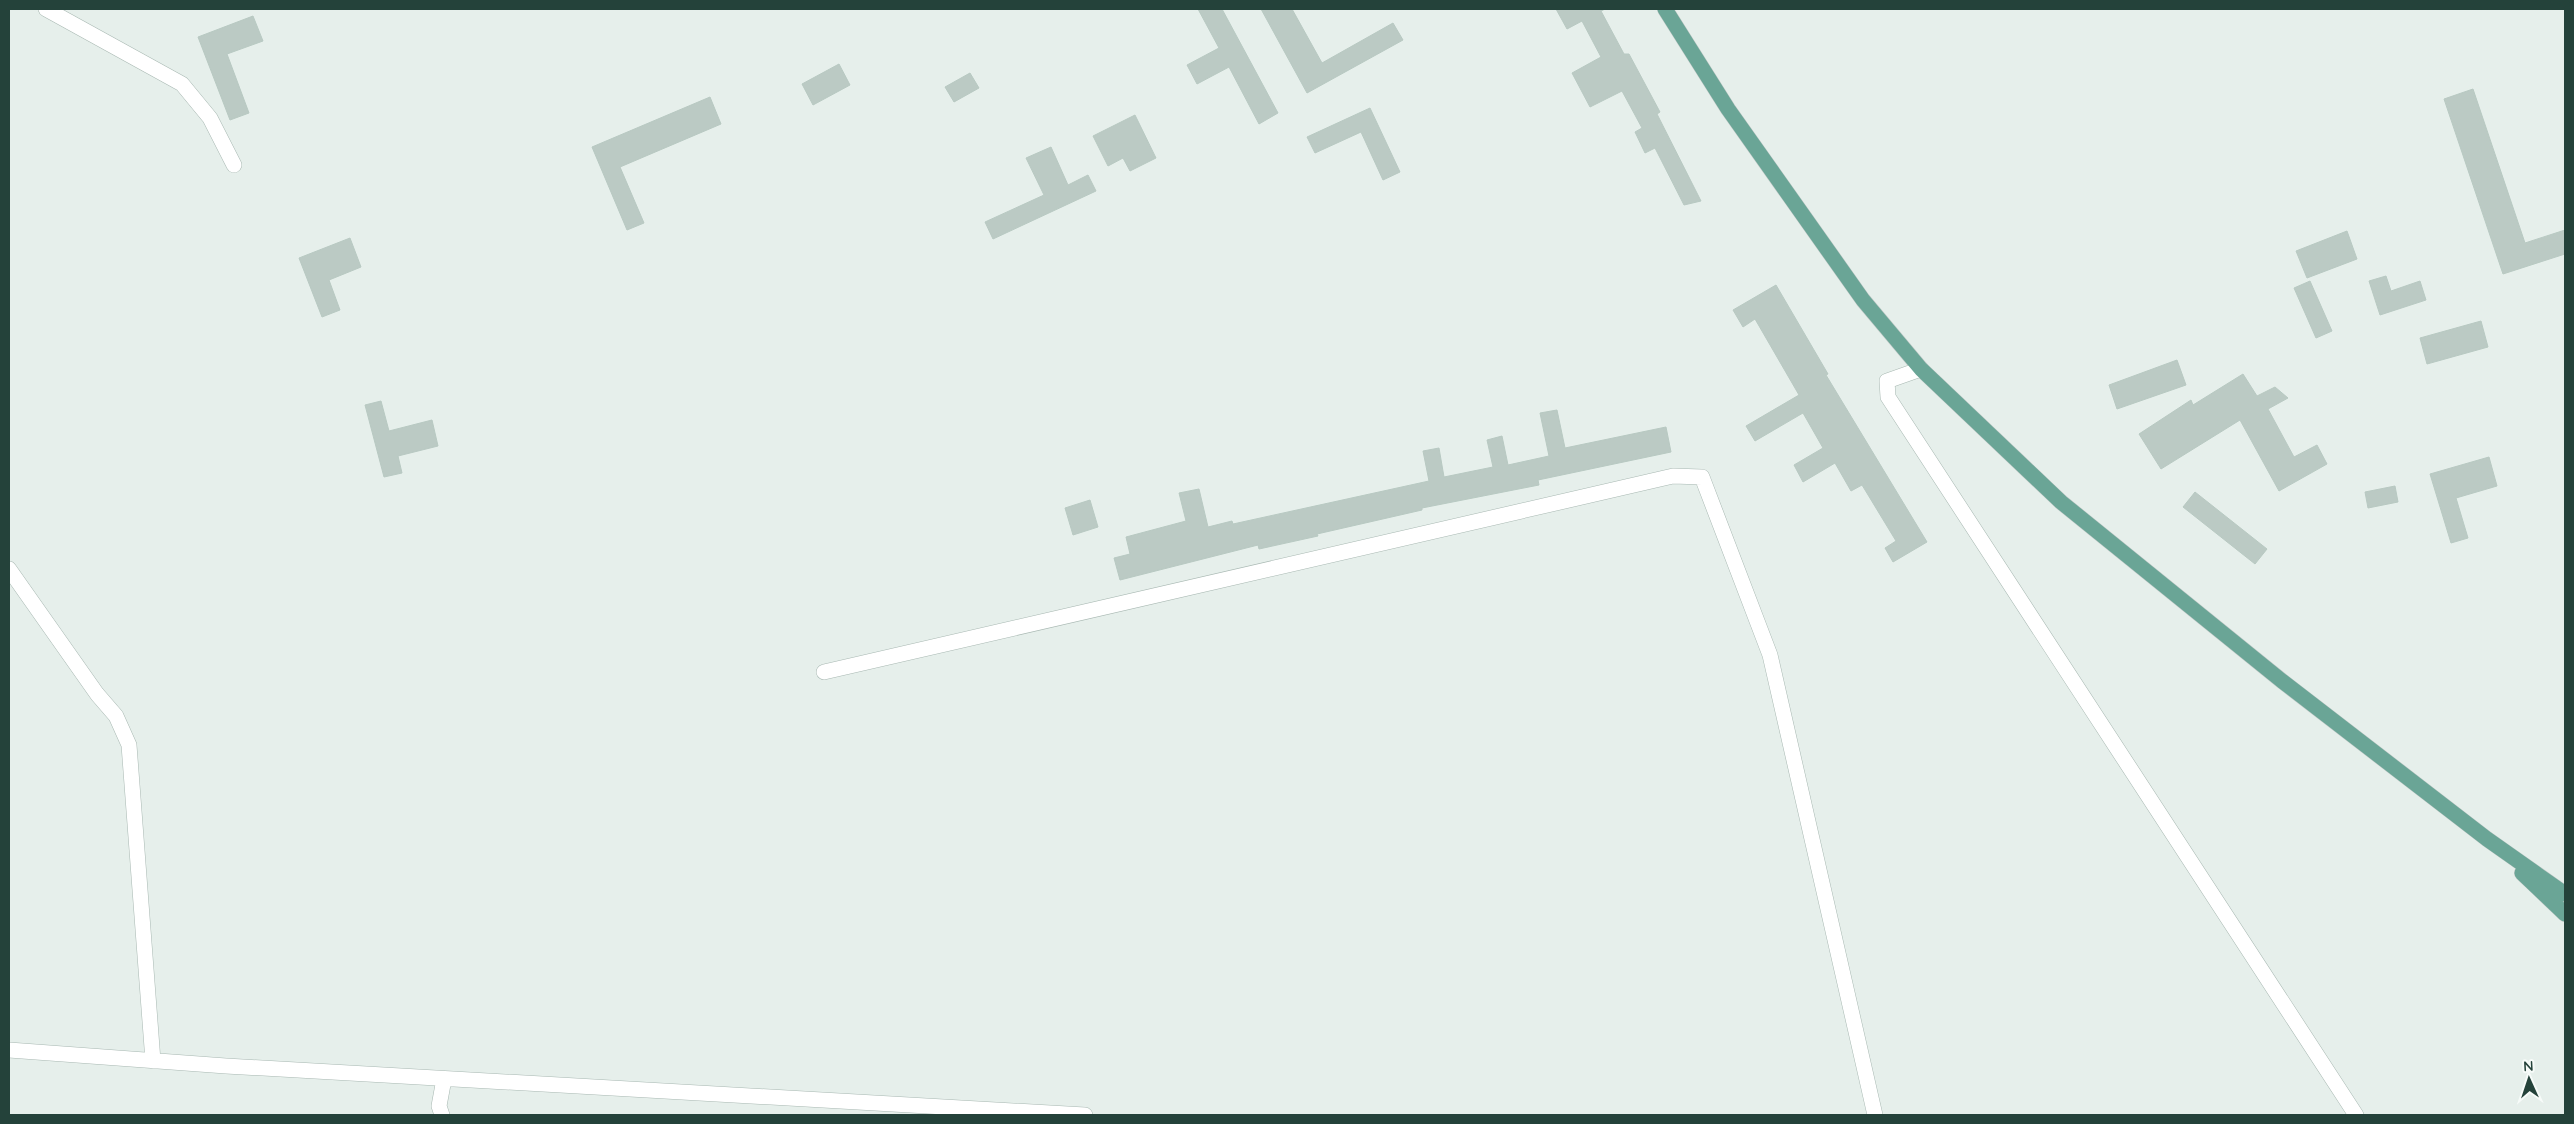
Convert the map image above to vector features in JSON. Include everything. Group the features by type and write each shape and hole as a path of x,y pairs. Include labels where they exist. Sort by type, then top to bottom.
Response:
{"main road":[{"path":"1665,9 1728,109 1863,300 1921,369 2061,502 2282,681 2486,839 2565,894"},
{"path":"2486,839 2565,914"}],"street":[{"path":"46,9 182,84 210,118 234,165"},
{"path":"1921,369 1887,381 1888,398 2356,1115"},
{"path":"824,672 1673,476 1702,477 1770,655 1875,1115"},
{"path":"9,569 97,694 116,716 129,745 153,1061"},
{"path":"9,1050 153,1061 1085,1115"},
{"path":"442,1115 440,1106 444,1078"}],"building":[{"path":"1198,9 1222,9 1278,113 1259,124 1229,67 1197,84 1187,65 1219,48"},
{"path":"1261,9 1292,9 1322,63 1393,23 1403,40 1307,93"},
{"path":"1556,9 1605,9 1601,11 1624,54 1629,54 1660,112 1657,114 1701,201 1684,205 1655,148 1645,153 1635,132 1642,128 1622,91 1590,107 1572,73 1601,57 1582,21 1567,29"},
{"path":"253,16 263,41 227,54 249,113 230,120 198,37"},
{"path":"839,64 850,85 813,105 802,84"},
{"path":"970,73 979,88 954,102 945,87"},
{"path":"2473,89 2525,243 2565,230 2565,254 2503,274 2444,99"},
{"path":"710,97 721,124 620,167 644,223 627,230 592,147"},
{"path":"1370,108 1400,172 1383,180 1361,132 1315,153 1307,137"},
{"path":"1135,115 1156,158 1130,171 1123,158 1108,166 1093,136"},
{"path":"1051,147 1068,185 1088,175 1096,191 993,239 985,222 1044,195 1026,158"},
{"path":"2347,231 2357,259 2307,278 2296,251"},
{"path":"350,238 361,267 329,280 340,310 322,317 299,258"},
{"path":"2386,276 2391,291 2420,281 2426,300 2380,315 2369,281"},
{"path":"2310,281 2332,331 2316,338 2294,288"},
{"path":"1776,285 1828,374 1826,375 1927,542 1893,562 1885,548 1896,541 1862,485 1851,491 1835,463 1803,482 1794,465 1823,448 1803,413 1755,441 1746,426 1799,395 1755,319 1743,327 1733,310"},
{"path":"2481,321 2488,347 2427,364 2420,338"},
{"path":"2177,360 2186,385 2117,409 2109,385"},
{"path":"2243,374 2257,396 2275,387 2288,398 2268,409 2294,457 2317,445 2327,464 2279,491 2240,420 2161,469 2139,434 2191,400 2193,405"},
{"path":"381,401 389,431 432,420 438,446 398,456 402,473 384,477 365,405"},
{"path":"1557,410 1565,448 1666,427 1671,452 1538,480 1539,485 1422,508 1422,510 1317,534 1318,536 1259,549 1258,545 1120,580 1114,558 1130,554 1126,537 1186,521 1179,493 1199,489 1208,527 1232,521 1233,524 1429,481 1423,451 1439,448 1444,477 1493,467 1487,440 1502,436 1508,465 1549,456 1540,413"},
{"path":"2489,457 2497,486 2456,498 2468,538 2451,543 2430,474"},
{"path":"2395,486 2398,502 2368,508 2365,492"},
{"path":"2195,492 2267,549 2255,564 2183,507"},
{"path":"1090,500 1098,527 1073,535 1065,508"}]}
